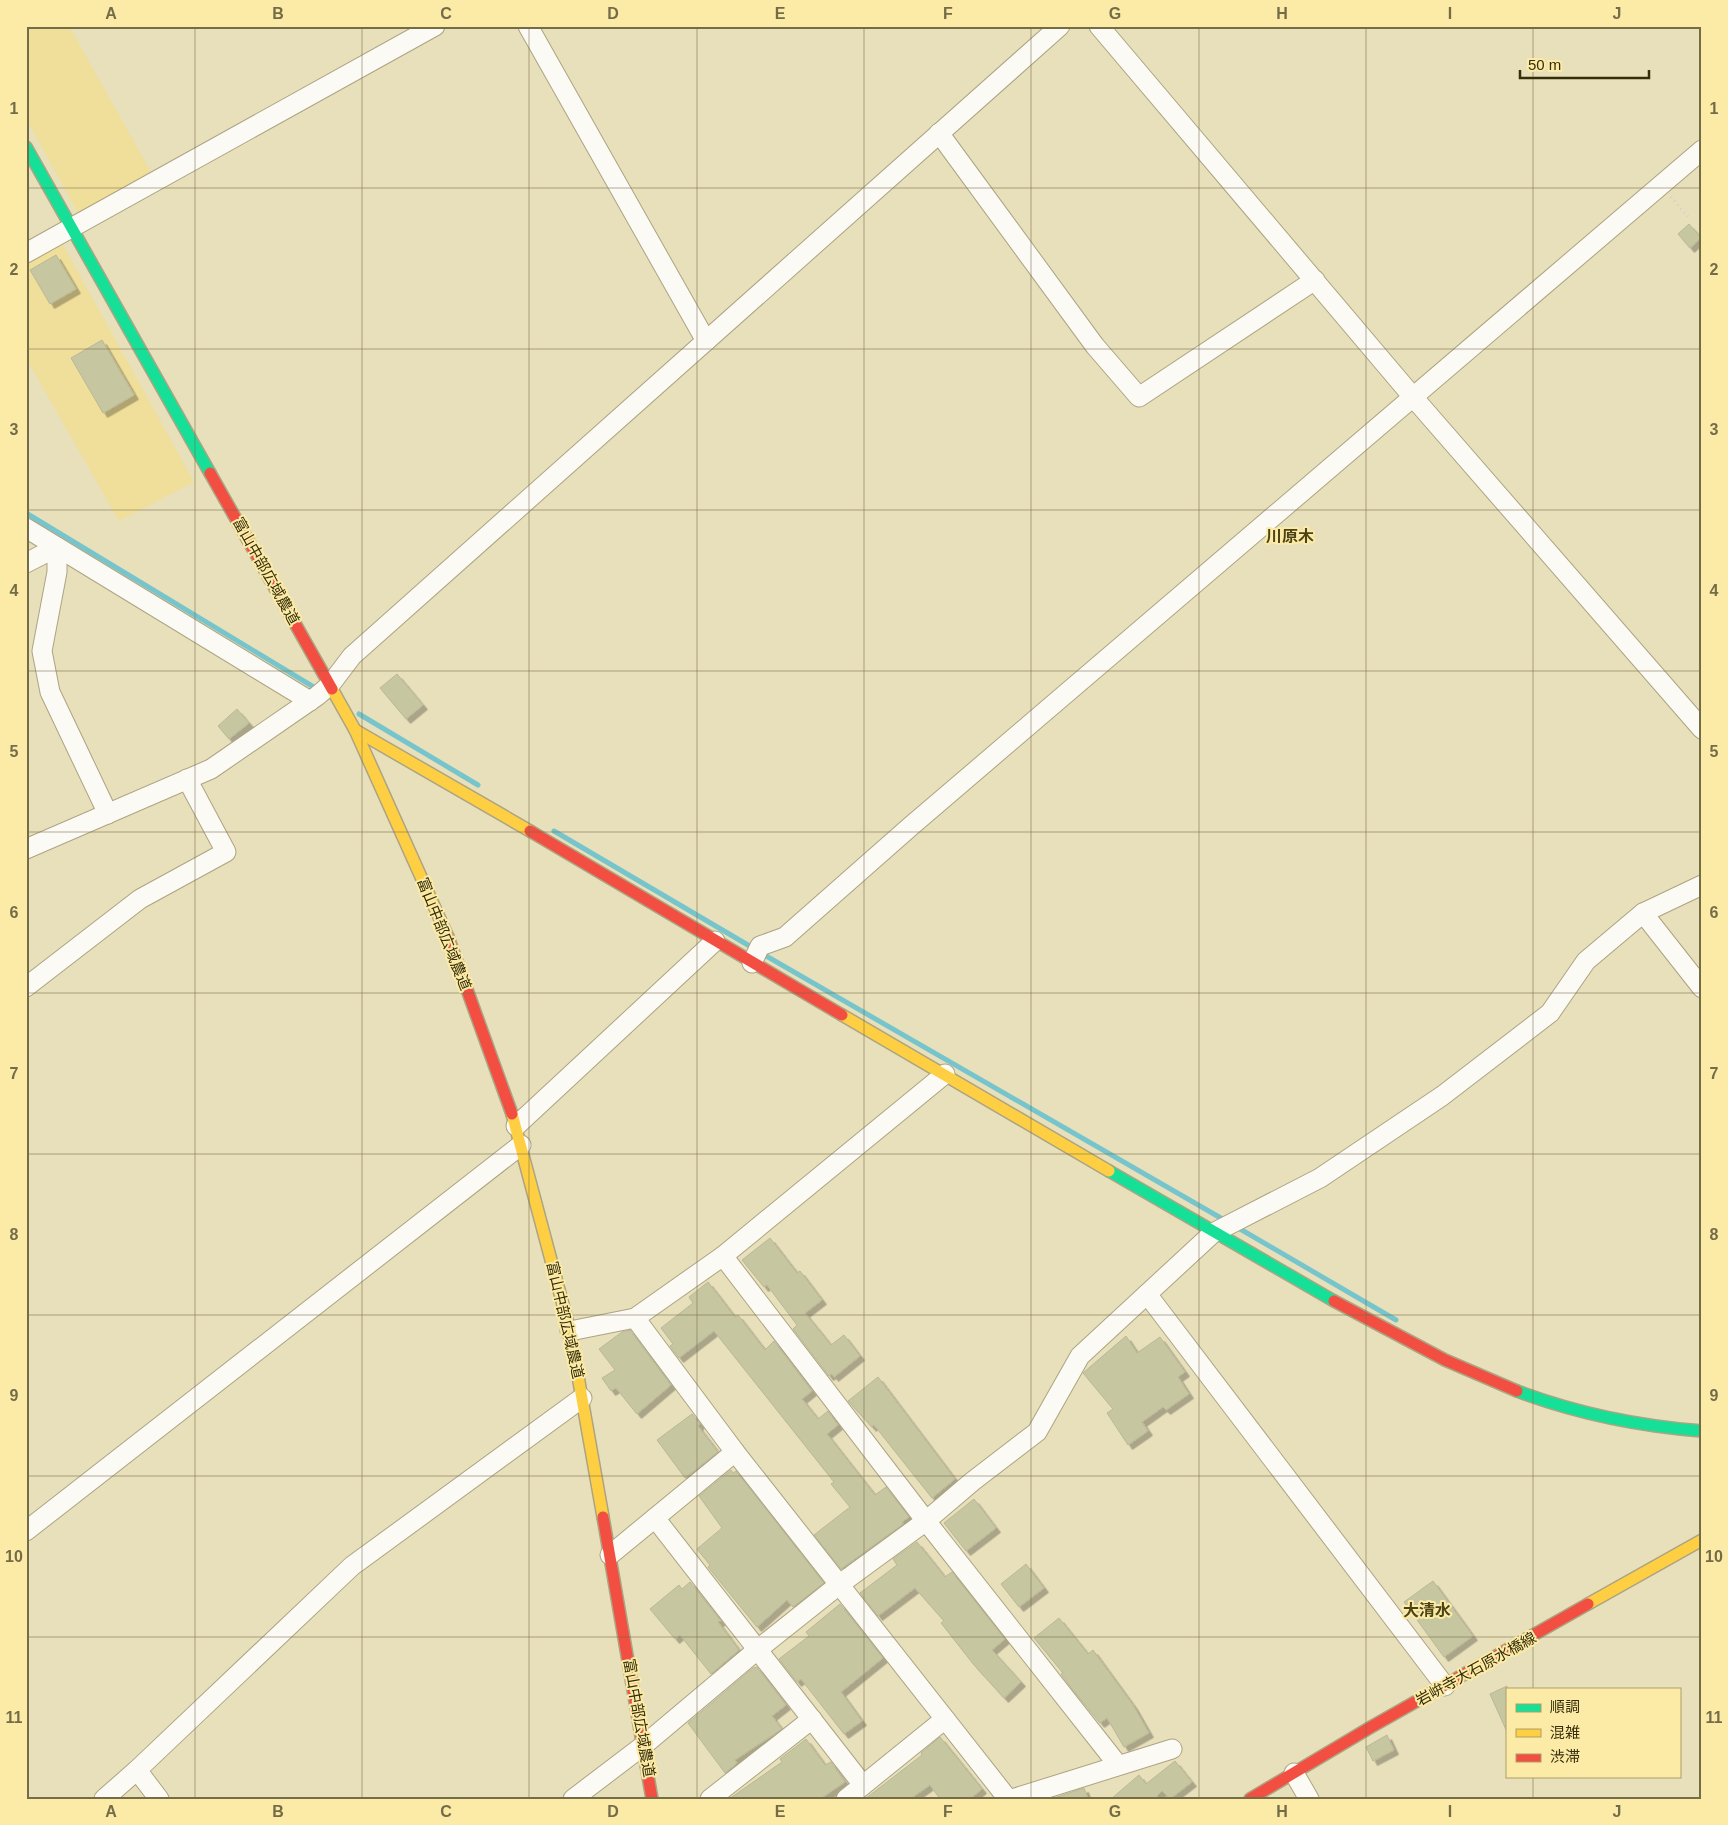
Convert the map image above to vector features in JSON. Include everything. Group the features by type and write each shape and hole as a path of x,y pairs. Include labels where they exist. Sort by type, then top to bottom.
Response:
{"street":[{"path":"26,253 435,26"},
{"path":"528,26 706,341"},
{"path":"26,849 211,769 310,702 330,685 352,656 1060,26"},
{"path":"1100,26 1413,397 1702,729"},
{"path":"940,134 1095,346 1139,397 1315,280"},
{"name":"富山中部広域農道","path":"26,147 355,730 443,923 516,1126 570,1331 652,1799"},
{"path":"752,963 760,946 785,937 911,826 1702,150"},
{"path":"26,528 310,702"},
{"path":"26,563 57,547"},
{"path":"57,547 57,572 42,651 50,692 108,814"},
{"path":"355,730 446,780 715,942 945,1074 1213,1233 1400,1338 1509,1390 1635,1426 1702,1431"},
{"path":"26,987 140,899 226,852 187,779"},
{"path":"573,1799 644,1745 757,1650 840,1584 926,1520 1037,1432 1080,1356 1213,1233 1320,1178 1442,1096 1550,1013 1586,961 1643,913 1702,885"},
{"path":"1643,913 1702,988"},
{"path":"516,1126 715,942"},
{"path":"570,1331 635,1318 723,1256 945,1074"},
{"path":"26,1531 521,1145"},
{"path":"723,1256 1118,1765"},
{"path":"1147,1294 1445,1686"},
{"path":"635,1318 735,1452 945,1719 1003,1797 1172,1748"},
{"path":"104,1799 352,1566 582,1398"},
{"path":"610,1555 735,1452"},
{"path":"655,1518 863,1785"},
{"name":"岩峅寺大石原水橋線","path":"1250,1799 1702,1540"},
{"path":"710,1799 812,1719"},
{"path":"846,1799 945,1719"},
{"path":"137,1770 159,1799"},
{"path":"1294,1773 1309,1799"}],"path":[{"path":"1660,186 1688,217"}],"shaded area":[{"path":"26,26 69,26 152,174 79,215 26,118"},
{"path":"62,243 194,482 119,521 26,358 26,263"}],"building":[{"path":"1689,224 1701,238 1690,248 1678,234"},
{"path":"56,255 76,289 50,304 30,270"},
{"path":"102,340 134,395 103,413 71,358"},
{"path":"397,674 423,705 406,719 380,688"},
{"path":"237,709 249,723 229,739 218,726"},
{"path":"770,1238 797,1273 800,1271 822,1300 805,1313 831,1345 844,1335 860,1356 834,1377 832,1374 829,1376 793,1329 797,1325 767,1285 764,1287 742,1260"},
{"path":"708,1282 735,1317 738,1315 765,1350 774,1341 812,1391 802,1399 818,1419 828,1411 838,1425 827,1434 875,1495 886,1487 909,1517 902,1522 903,1524 841,1569 814,1535 850,1507 831,1484 834,1482 714,1331 679,1358 670,1346 673,1344 661,1328 693,1303 689,1297"},
{"path":"630,1330 671,1385 637,1414 616,1388 611,1391 602,1378 615,1370 599,1349 622,1332"},
{"path":"1126,1336 1137,1353 1160,1337 1185,1372 1178,1377 1189,1394 1166,1410 1163,1407 1142,1422 1148,1431 1128,1445 1107,1413 1113,1409 1083,1373"},
{"path":"878,1377 955,1479 932,1498 874,1425 872,1427 848,1401"},
{"path":"692,1414 700,1424 698,1426 718,1452 685,1478 657,1440"},
{"path":"731,1470 733,1473 736,1471 824,1583 793,1607 787,1600 757,1627 708,1567 710,1565 697,1549 722,1528 699,1496"},
{"path":"974,1499 996,1528 966,1551 944,1523"},
{"path":"917,1542 945,1577 952,1572 1005,1639 992,1650 1021,1682 1004,1698 974,1665 941,1623 944,1621 915,1588 878,1616 860,1593 897,1565 893,1559"},
{"path":"1026,1564 1044,1588 1019,1607 1001,1584"},
{"path":"1433,1581 1473,1636 1444,1657 1404,1602"},
{"path":"690,1582 721,1621 718,1622 739,1650 711,1674 680,1635 675,1639 650,1609 679,1585 682,1589"},
{"path":"840,1604 883,1658 841,1692 862,1721 844,1734 801,1679 797,1682 779,1659 809,1636 806,1632"},
{"path":"1059,1618 1088,1654 1093,1650 1133,1705 1149,1733 1124,1747 1107,1718 1100,1723 1072,1689 1061,1674 1063,1673 1034,1638"},
{"path":"757,1667 786,1705 772,1716 782,1729 735,1760 737,1763 725,1773 688,1723 753,1668"},
{"path":"1507,1686 1506,1730 1490,1694"},
{"path":"1387,1735 1394,1750 1373,1761 1366,1747"},
{"path":"940,1737 982,1789 970,1799 940,1799 930,1785 910,1799 865,1799 922,1755 921,1753"},
{"path":"806,1739 825,1765 831,1762 845,1782 820,1799 729,1799 782,1762 780,1759"},
{"path":"1175,1761 1192,1782 1170,1799 1162,1791 1157,1796 1159,1799 1111,1799 1139,1775 1146,1784"},
{"path":"1084,1788 1088,1799 1051,1799"}],"waterway":[{"path":"26,513 317,689"},
{"path":"359,714 478,785"},
{"path":"554,831 753,948"},
{"path":"761,953 1226,1221"},
{"path":"1235,1226 1396,1320"}],"traffic: fast":[{"path":"26,147 210,473"},
{"path":"1109,1171 1334,1301"},
{"path":"1517,1391 1608,1418 1702,1431"}],"traffic: slow":[{"path":"332,689 355,730 448,937"},
{"path":"355,730 530,831"},
{"path":"842,1015 1109,1171"},
{"path":"512,1114 570,1331 603,1517"},
{"path":"1588,1604 1702,1540"}],"traffic: jam":[{"path":"210,473 332,689"},
{"path":"530,831 842,1015"},
{"path":"448,937 512,1114"},
{"path":"1334,1301 1445,1360 1517,1391"},
{"path":"603,1517 652,1799"},
{"path":"1250,1799 1371,1727 1588,1604"}],"district":[{"name":"川原木","path":"1290,536"},
{"name":"大清水","path":"1427,1610"}]}
